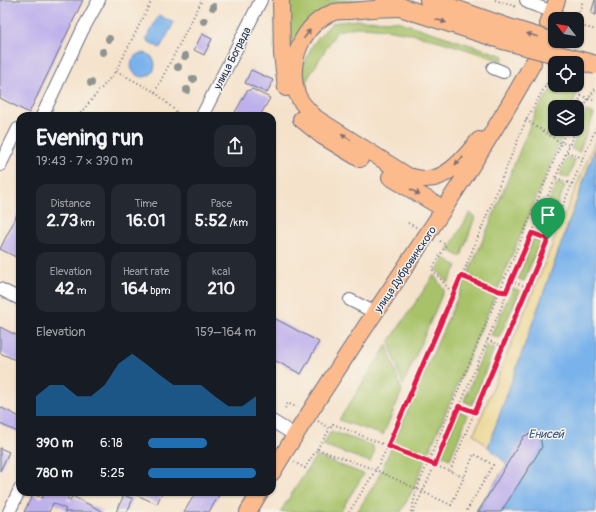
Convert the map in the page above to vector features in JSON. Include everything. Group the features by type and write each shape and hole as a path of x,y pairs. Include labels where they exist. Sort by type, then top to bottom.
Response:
{"highway":[{"path":"385,0 403,8 596,55"},
{"path":"429,0 505,33 596,65"}],"main road":[{"path":"281,0 282,54 286,85 289,101 300,118 322,136 444,209"},
{"path":"403,8 374,8 336,12 323,18 311,29 300,43 295,59 294,78 298,95 306,109 316,118 408,176 424,179 442,176 457,163 505,113"},
{"name":"улица Дубровинского","path":"276,466 295,435 444,209 505,113 533,63"},
{"path":"248,512 258,496"}],"street":[{"path":"44,112 83,29 99,0"},
{"name":"улица Бограда","path":"204,112 261,0"},
{"path":"526,0 529,3 553,12"},
{"path":"0,165 16,133"},
{"path":"0,289 16,297"},
{"path":"350,300 376,313"},
{"path":"276,423 295,435"},
{"path":"9,512 17,496"}],"path":[{"path":"81,112 116,71 152,0"},
{"path":"155,92 202,0"},
{"path":"495,0 514,7"},
{"path":"580,12 584,0"},
{"path":"584,27 596,30"},
{"path":"116,71 155,92 177,112"},
{"path":"349,512 376,470 388,446 454,295 526,120 548,81"},
{"path":"584,109 588,99 596,88"},
{"path":"579,100 581,96 596,102"},
{"path":"526,120 569,146"},
{"path":"450,472 527,287 596,128"},
{"path":"412,512 417,489 564,136"},
{"path":"412,512 435,465 511,280 573,136"},
{"path":"567,152 583,158"},
{"path":"556,178 572,184"},
{"path":"408,223 420,230"},
{"path":"532,233 548,239"},
{"path":"440,241 446,245 432,269 454,295"},
{"path":"461,276 499,291 506,292"},
{"path":"511,280 527,287"},
{"path":"487,340 502,346"},
{"path":"285,408 288,403 296,408"},
{"path":"459,406 475,412"},
{"path":"316,420 330,429"},
{"path":"292,460 305,468 333,424 464,477"},
{"path":"317,449 376,470 451,505 474,454 493,465 466,512"}],"green space":[{"path":"287,0 357,0 365,3 343,6 293,48 289,44"},
{"path":"355,20 397,21 504,56 502,61 413,34 377,28 353,27 337,31 308,78 305,87 303,66 313,44 332,23"},
{"path":"549,92 577,92 574,100 548,100 548,136 562,136 560,142 414,487 401,512 357,512 377,480 486,233 536,111"},
{"path":"586,111 594,114 579,152 571,149 576,136 584,136 584,116"},
{"path":"567,157 575,160 569,178 560,175"},
{"path":"557,182 565,186 545,234 537,230"},
{"path":"470,213 475,217 461,257 448,250"},
{"path":"533,239 540,242 524,281 518,279"},
{"path":"444,258 457,266 448,283 437,270"},
{"path":"434,275 444,290 403,385 389,342"},
{"path":"513,288 520,291 499,338 491,335"},
{"path":"387,345 402,391 383,435 339,420"},
{"path":"486,346 494,349 472,405 464,401"},
{"path":"459,411 468,415 450,459 441,455"},
{"path":"331,431 373,446 374,453 370,462 323,445"},
{"path":"316,456 364,474 340,512 280,512"}],"sand":[{"path":"596,139 596,147 488,447 474,434"}],"water":[{"path":"159,15 174,23 160,48 146,40"},
{"path":"143,53 152,56 155,65 152,74 143,77 134,74 131,65 134,56"},
{"name":"Енисей","path":"596,147 596,512 476,512 507,464 488,447"}],"building":[{"path":"0,0 83,0 29,112 0,98"},
{"path":"596,0 596,15 591,13"},
{"path":"202,34 212,39 204,55 194,50"},
{"path":"251,70 273,80 267,93 245,83"},
{"path":"252,89 270,98 262,112 235,112 247,91"},
{"path":"16,217 16,257 0,249"},
{"path":"276,319 319,342 301,374 276,361"},
{"path":"0,327 16,335 16,360 0,353"},
{"path":"0,407 16,415 16,431 0,424"},
{"path":"539,431 542,447 501,512 478,512 524,436"},
{"path":"0,448 9,452 0,471"},
{"path":"32,496 42,498 43,496 69,496 67,500 70,501 72,496 104,512 64,512 66,509 53,503 49,512 24,512"},
{"path":"124,496 133,499 127,512 116,512"},
{"path":"139,496 160,496 157,504"},
{"path":"194,496 219,496 209,512 184,512"}],"route":[{"path":"532,233 548,239 475,412 459,406 435,465 388,446 461,276 499,291 506,292 532,233"}]}
